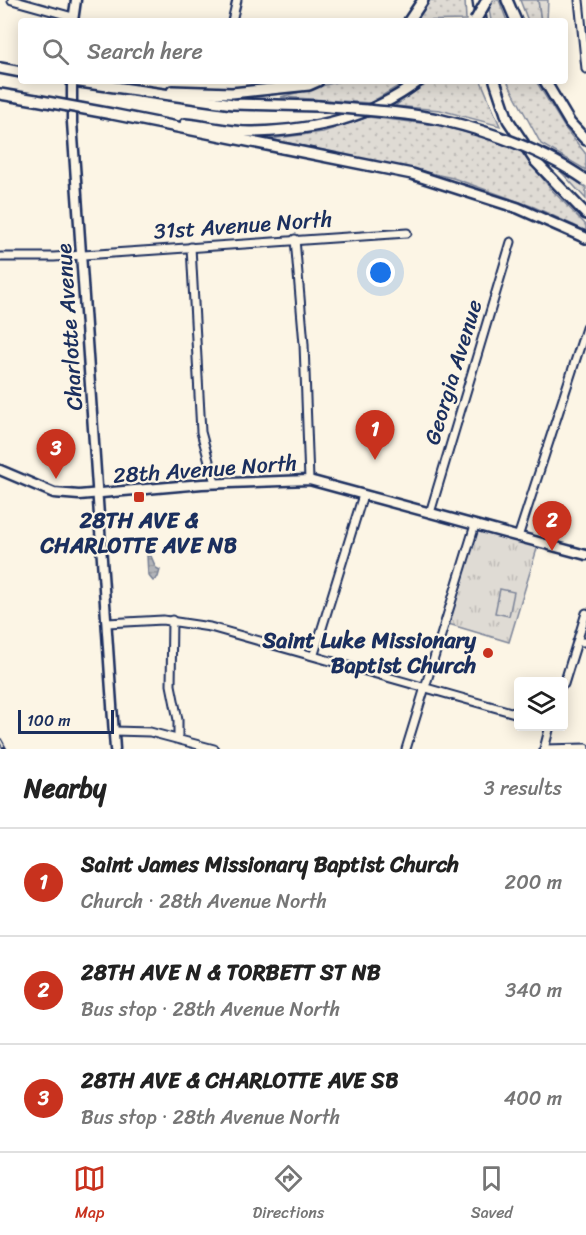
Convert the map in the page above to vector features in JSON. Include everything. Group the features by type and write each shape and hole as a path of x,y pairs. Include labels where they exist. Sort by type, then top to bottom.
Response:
{"highway":[{"path":"411,18 423,0"},
{"path":"478,0 481,18"},
{"path":"477,18 487,0"},
{"path":"507,0 515,18"},
{"path":"0,68 18,71"},
{"path":"88,84 233,104 318,106 440,120 502,138 560,163 586,180"},
{"path":"110,88 232,93 311,84"},
{"path":"112,114 253,132 337,123 394,100 415,84"},
{"path":"496,84 508,120 536,162 586,214"},
{"path":"548,84 570,123 586,140"},
{"path":"0,94 412,174 518,208 586,238"}],"main road":[{"path":"73,18 76,0"},
{"name":"Charlotte Avenue","path":"72,84 81,255 115,749"},
{"name":"28th Avenue North","path":"0,470 54,493 99,495 214,483 309,480 586,555"}],"street":[{"path":"12,0 70,18"},
{"path":"233,18 237,0"},
{"path":"579,0 586,69"},
{"name":"31st Avenue North","path":"0,256 81,255 407,232"},
{"path":"296,239 304,344 309,480"},
{"name":"Georgia Avenue","path":"430,513 511,242"},
{"path":"191,247 201,432 214,483"},
{"path":"518,537 586,328"},
{"path":"314,654 363,495"},
{"path":"406,749 475,525"},
{"path":"566,677 586,613"},
{"path":"106,623 172,620 210,627 314,654 514,713"},
{"path":"172,620 171,685 178,720 178,739"},
{"path":"577,642 586,642"},
{"path":"114,731 144,731 214,749"},
{"path":"549,731 544,749 586,748"}],"green space":[{"path":"429,0 465,0 466,18 417,18"},
{"path":"493,0 499,0 506,18 491,18 489,8"},
{"path":"520,0 538,0 541,18 527,18"},
{"path":"538,0 548,0 547,18 541,18"},
{"path":"329,84 402,84 370,103 281,97"},
{"path":"426,84 482,84 500,126 440,110 395,106"},
{"path":"509,84 538,84 565,128 586,154 586,170 541,144"},
{"path":"368,117 438,125 488,138 521,151 551,189 586,225 586,231 534,207 453,178 270,139 323,132"},
{"path":"561,172 586,187 586,199 564,175"},
{"path":"475,525 539,542 509,642 445,623"},
{"path":"500,589 514,592 509,616 495,613"}],"shaded area":[{"path":"147,556 151,556 156,568 160,570 158,577 153,581 148,575"}],"railway":[{"path":"0,740 5,749"}],"place":[{"name":"Saint James Missionary Baptist Church","path":"375,460"},
{"name":"28TH AVE & CHARLOTTE AVE SB","path":"56,479"},
{"name":"28TH AVE & CHARLOTTE AVE NB","path":"139,497"},
{"name":"28TH AVE N & TORBETT ST NB","path":"552,551"},
{"name":"Saint Luke Missionary Baptist Church","path":"488,653"}]}
